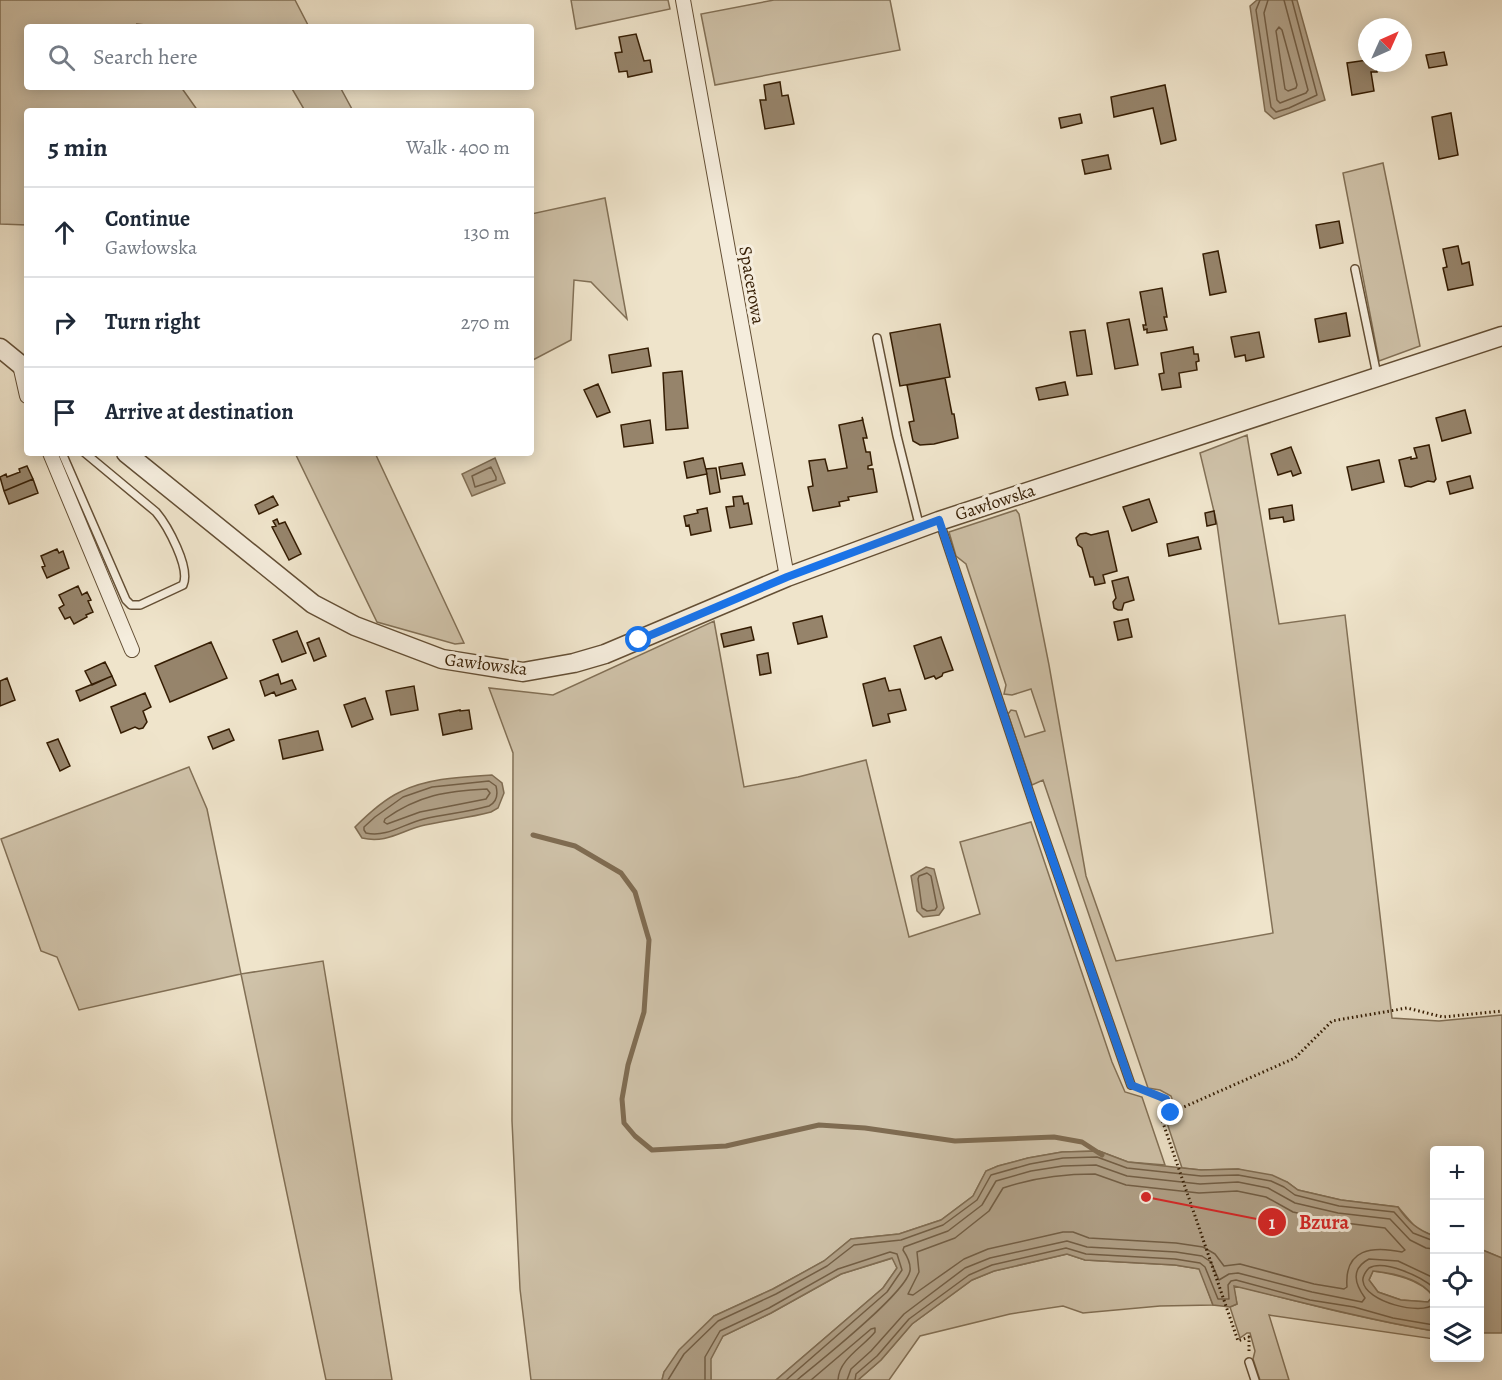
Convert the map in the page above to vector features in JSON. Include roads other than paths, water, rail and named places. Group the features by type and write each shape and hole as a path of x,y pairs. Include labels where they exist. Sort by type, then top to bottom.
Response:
{"street":[{"name":"Spacerowa","path":"683,0 787,577"},
{"name":"Gawłowska","path":"130,456 313,604 356,626 442,659 524,672 574,663 605,654 787,577 939,520 1502,336"},
{"path":"0,348 24,367"},
{"path":"51,456 132,650"}],"lane":[{"path":"1355,269 1377,377"},
{"path":"877,338 897,436 920,528"},
{"path":"63,456 126,600 131,605 140,605 183,585 186,578 182,563 164,521 89,456"},
{"path":"939,520 1035,809 1131,1085"},
{"path":"1249,1362 1255,1380"}],"water":[{"path":"1257,0 1297,0 1325,100 1274,119 1265,111 1250,6"},
{"path":"495,458 505,483 472,496 462,474"},
{"path":"492,775 502,783 504,793 498,808 491,812 425,825 379,839 362,838 355,827 382,803 411,787 445,779"},
{"path":"926,867 934,869 944,908 939,915 923,917 917,911 911,876"},
{"path":"1099,1151 1128,1162 1201,1170 1238,1169 1272,1175 1298,1190 1341,1200 1398,1207 1414,1225 1430,1234 1430,1292 1414,1281 1398,1275 1373,1271 1369,1280 1378,1292 1401,1300 1428,1302 1430,1300 1430,1330 1234,1286 1237,1304 1230,1307 1213,1305 1199,1269 1175,1265 1085,1260 1067,1254 994,1271 972,1280 912,1324 881,1360 858,1380 776,1380 883,1288 897,1268 892,1258 841,1274 771,1313 723,1336 711,1359 711,1380 662,1380 664,1372 679,1350 714,1316 773,1289 824,1261 851,1239 899,1234 941,1220 973,1196 986,1171 1028,1158 1062,1152"},
{"path":"1484,1251 1502,1258 1502,1333 1484,1333"}],"waterway":[{"path":"533,835 575,846 621,873 635,892 649,940 644,1012 628,1065 622,1099 624,1123 652,1150 726,1146 819,1125 865,1128 955,1141 1054,1137 1082,1142 1102,1155"}],"place":[{"name":"Bzura","path":"1146,1197"}]}
